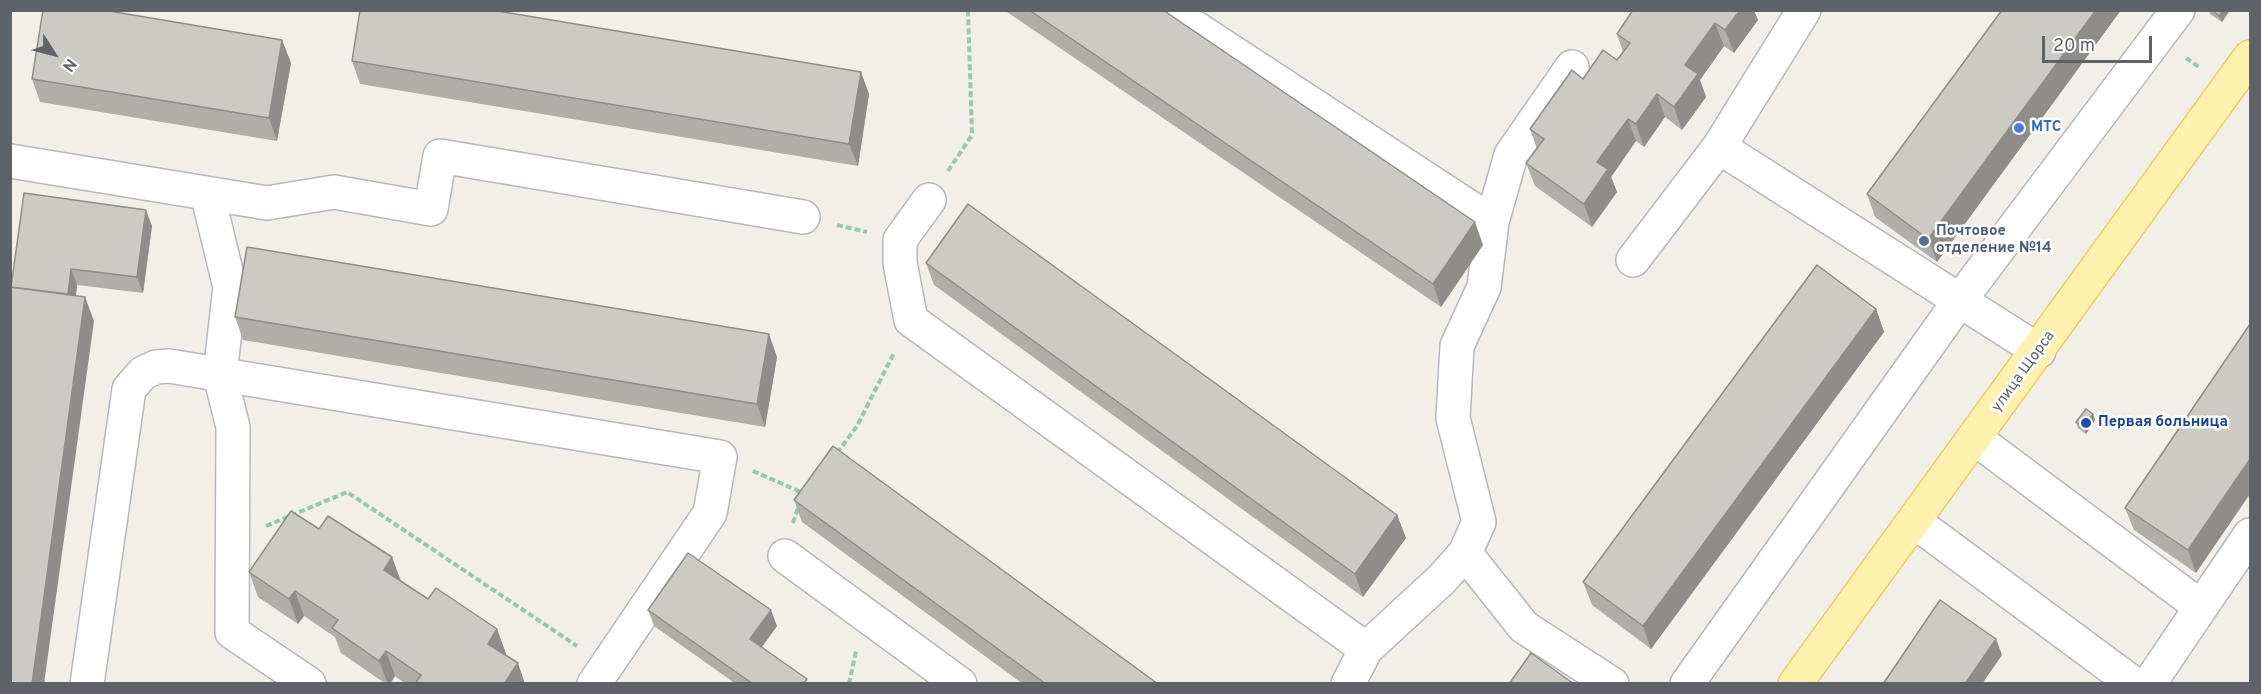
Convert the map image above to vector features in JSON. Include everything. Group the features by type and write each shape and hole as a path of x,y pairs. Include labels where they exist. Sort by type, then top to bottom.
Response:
{"main road":[{"name":"улица Щорса","path":"1795,684 1976,439 2250,57"}],"lane":[{"path":"1633,260 1719,147 1804,10"},
{"path":"1687,684 1960,300 2178,10"},
{"path":"1178,13 1492,222"},
{"path":"1348,684 1366,649 1442,579 1465,553 1479,522 1453,418 1457,346 1484,287 1492,222 1511,155 1572,67"},
{"path":"1719,147 2039,351"},
{"path":"10,160 267,203 334,192 430,208 440,156 803,217"},
{"path":"207,193 230,287 220,375 233,427 232,632 309,684"},
{"path":"929,201 900,240 900,263 911,320 1366,649"},
{"path":"87,684 129,389 143,373 156,367 169,366 720,457 710,513 600,674"},
{"path":"1976,439 2201,607"},
{"path":"1915,522 2134,684"},
{"path":"2149,684 2250,535"},
{"path":"1465,553 1524,627 1535,653 1612,684"},
{"path":"785,556 960,684"}],"path":[{"path":"929,201 972,135 969,10"},
{"path":"803,217 900,240"},
{"path":"832,460 857,426 911,320"},
{"path":"720,457 807,495 796,509 785,556"},
{"path":"232,540 347,492 600,674"}],"building":[{"path":"43,10 103,10 282,40 269,118 32,79"},
{"path":"360,10 492,10 861,72 849,144 352,61"},
{"path":"1029,10 1163,10 1475,222 1433,284"},
{"path":"1633,10 1740,10 1725,30 1715,23 1685,65 1698,74 1674,107 1657,94 1636,124 1628,119 1597,162 1608,169 1584,204 1526,163 1544,139 1530,129 1572,70 1583,79 1603,50 1617,60 1630,43 1617,34"},
{"path":"2002,10 2096,10 1928,239 1867,194"},
{"path":"2212,10 2223,10 2219,16"},
{"path":"24,193 146,210 137,277 71,269 68,294 11,287"},
{"path":"968,204 1397,515 1355,574 926,263"},
{"path":"247,247 769,334 757,404 235,317"},
{"path":"1817,265 1876,309 1643,626 1583,582"},
{"path":"10,287 85,297 32,684 10,684"},
{"path":"2250,324 2250,459 2188,550 2125,508"},
{"path":"2086,409 2093,414 2084,427 2076,422"},
{"path":"833,446 1158,684 1046,684 794,500"},
{"path":"291,511 319,529 328,516 392,557 384,570 428,599 436,588 497,629 488,644 518,663 504,684 415,684 421,675 386,651 379,661 332,628 338,620 295,591 289,599 249,572"},
{"path":"688,553 771,610 750,639 807,679 803,684 753,684 648,610"},
{"path":"1940,600 1996,639 1965,684 1883,684"},
{"path":"1531,653 1574,684 1509,684"}],"place":[{"name":"МТС","path":"2019,128"},
{"name":"Почтовое отделение №14","path":"1924,241"},
{"name":"Первая больница","path":"2086,423"}]}
